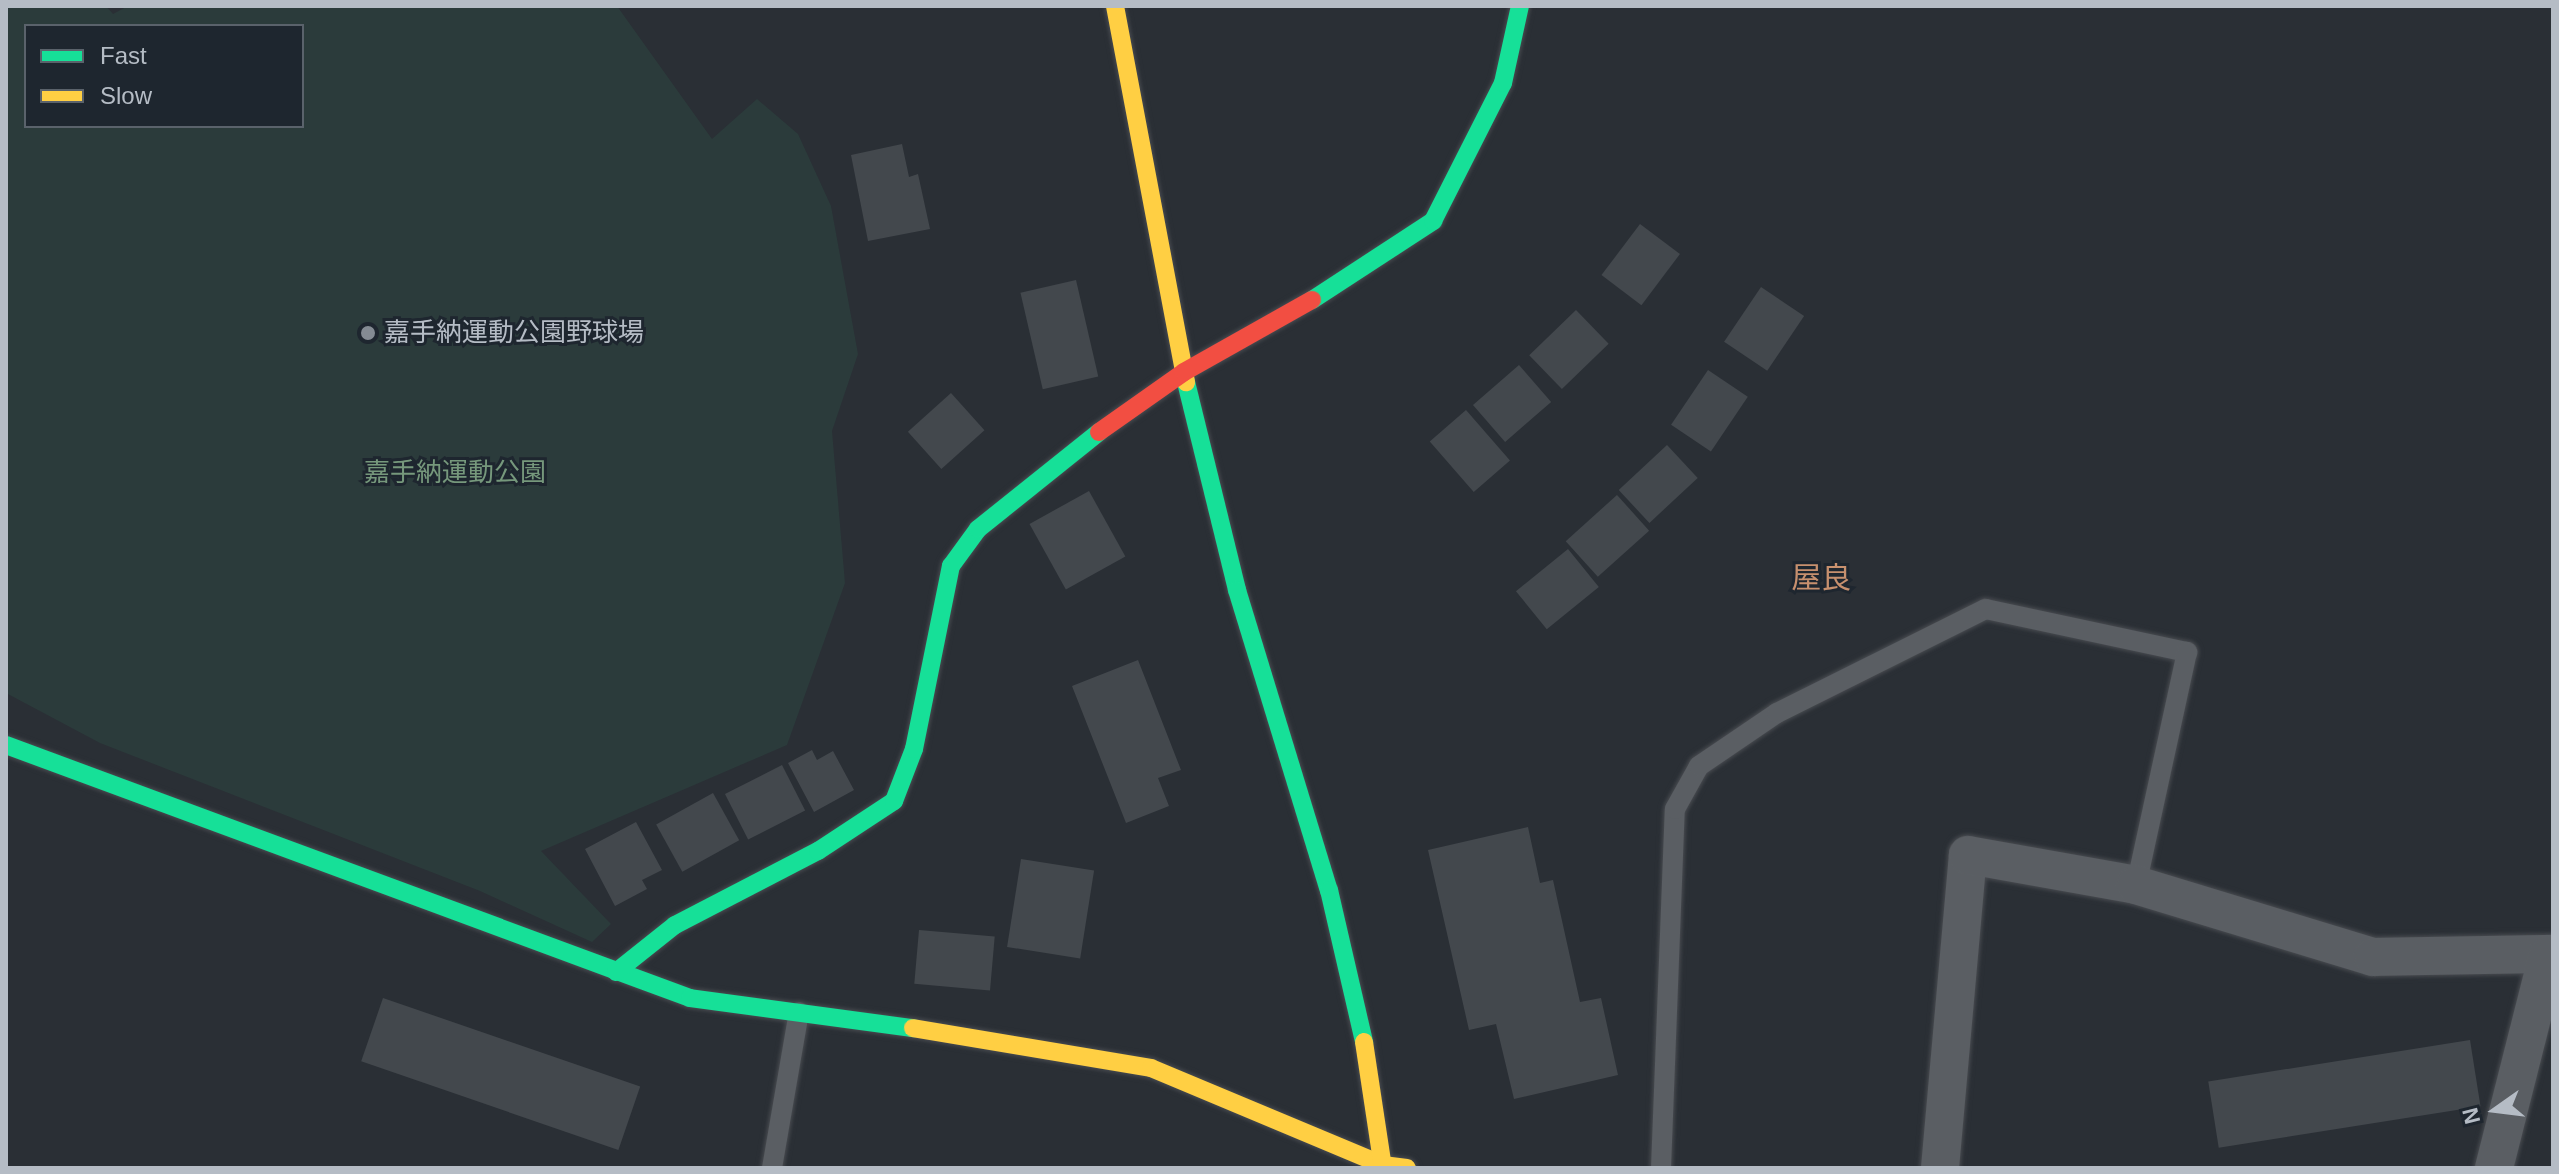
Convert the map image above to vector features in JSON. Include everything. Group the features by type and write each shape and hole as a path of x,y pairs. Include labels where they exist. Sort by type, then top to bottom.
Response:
{"street":[{"path":"1115,6 1184,372 1237,590 1329,890 1369,1063 1383,1166"},
{"path":"616,972 675,925 818,851 894,801 914,749 951,566 978,529 1117,417 1184,372 1368,268 1433,221 1503,83 1520,6"},
{"path":"6,745 690,998 799,1012 1151,1068 1383,1166 1407,1168"},
{"path":"1940,1168 1968,855 2136,885 2373,957 2550,954 2494,1168"}],"lane":[{"path":"1661,1168 1675,809 1699,766 1777,713 1986,609 2187,652 2136,885"},
{"path":"772,1168 799,1012"}],"green space":[{"name":"嘉手納運動公園野球場","path":"6,6 106,6 113,14 128,6 617,6 712,139 757,99 798,134 831,206 858,354 832,431 845,583 787,745 541,851 611,924 592,942 480,891 100,743 6,693"}],"building":[{"path":"902,144 909,177 918,174 930,229 868,241 851,155"},
{"path":"1640,224 1680,254 1641,305 1601,275"},
{"path":"1076,280 1098,376 1043,389 1020,293"},
{"path":"1761,287 1804,316 1767,371 1724,342"},
{"path":"1576,310 1609,344 1562,389 1529,355"},
{"path":"1519,365 1551,402 1505,442 1473,405"},
{"path":"1708,370 1748,397 1711,452 1671,425"},
{"path":"951,393 984,430 941,469 908,432"},
{"path":"1466,410 1510,461 1474,492 1430,441"},
{"path":"1667,445 1698,478 1649,523 1619,490"},
{"path":"1089,491 1125,557 1066,590 1030,524"},
{"path":"1617,495 1649,531 1598,577 1566,541"},
{"path":"1568,549 1599,587 1547,629 1516,591"},
{"path":"1138,660 1181,770 1158,778 1169,806 1126,823 1072,686"},
{"path":"812,750 817,760 833,751 854,790 814,812 788,763"},
{"path":"782,765 805,810 748,839 725,794"},
{"path":"713,793 739,840 682,872 656,825"},
{"path":"636,822 662,870 642,880 647,889 615,906 585,849"},
{"path":"1528,827 1540,883 1553,880 1580,1002 1601,998 1618,1075 1514,1099 1496,1024 1469,1030 1428,850"},
{"path":"1021,859 1094,871 1080,958 1007,947"},
{"path":"919,930 995,937 990,990 914,984"},
{"path":"383,998 640,1087 618,1150 361,1061"},
{"path":"2470,1040 2480,1106 2219,1148 2208,1081"}],"traffic: fast":[{"path":"1312,300 1433,221 1503,83 1520,6"},
{"path":"1186,382 1237,590 1329,890 1364,1042"},
{"path":"616,972 675,925 818,851 894,801 914,749 951,566 978,529 1099,432"},
{"path":"6,745 690,998 913,1028"}],"traffic: slow":[{"path":"1115,6 1186,382"},
{"path":"913,1028 1151,1068 1383,1165 1407,1168"},
{"path":"1364,1042 1383,1168"}],"traffic: jam":[{"path":"1099,432 1184,372 1312,300"}],"place":[{"name":"嘉手納運動公園野球場","path":"368,333"}],"district":[{"name":"屋良","path":"1821,578"}],"park label":[{"name":"嘉手納運動公園","path":"455,473"}]}
